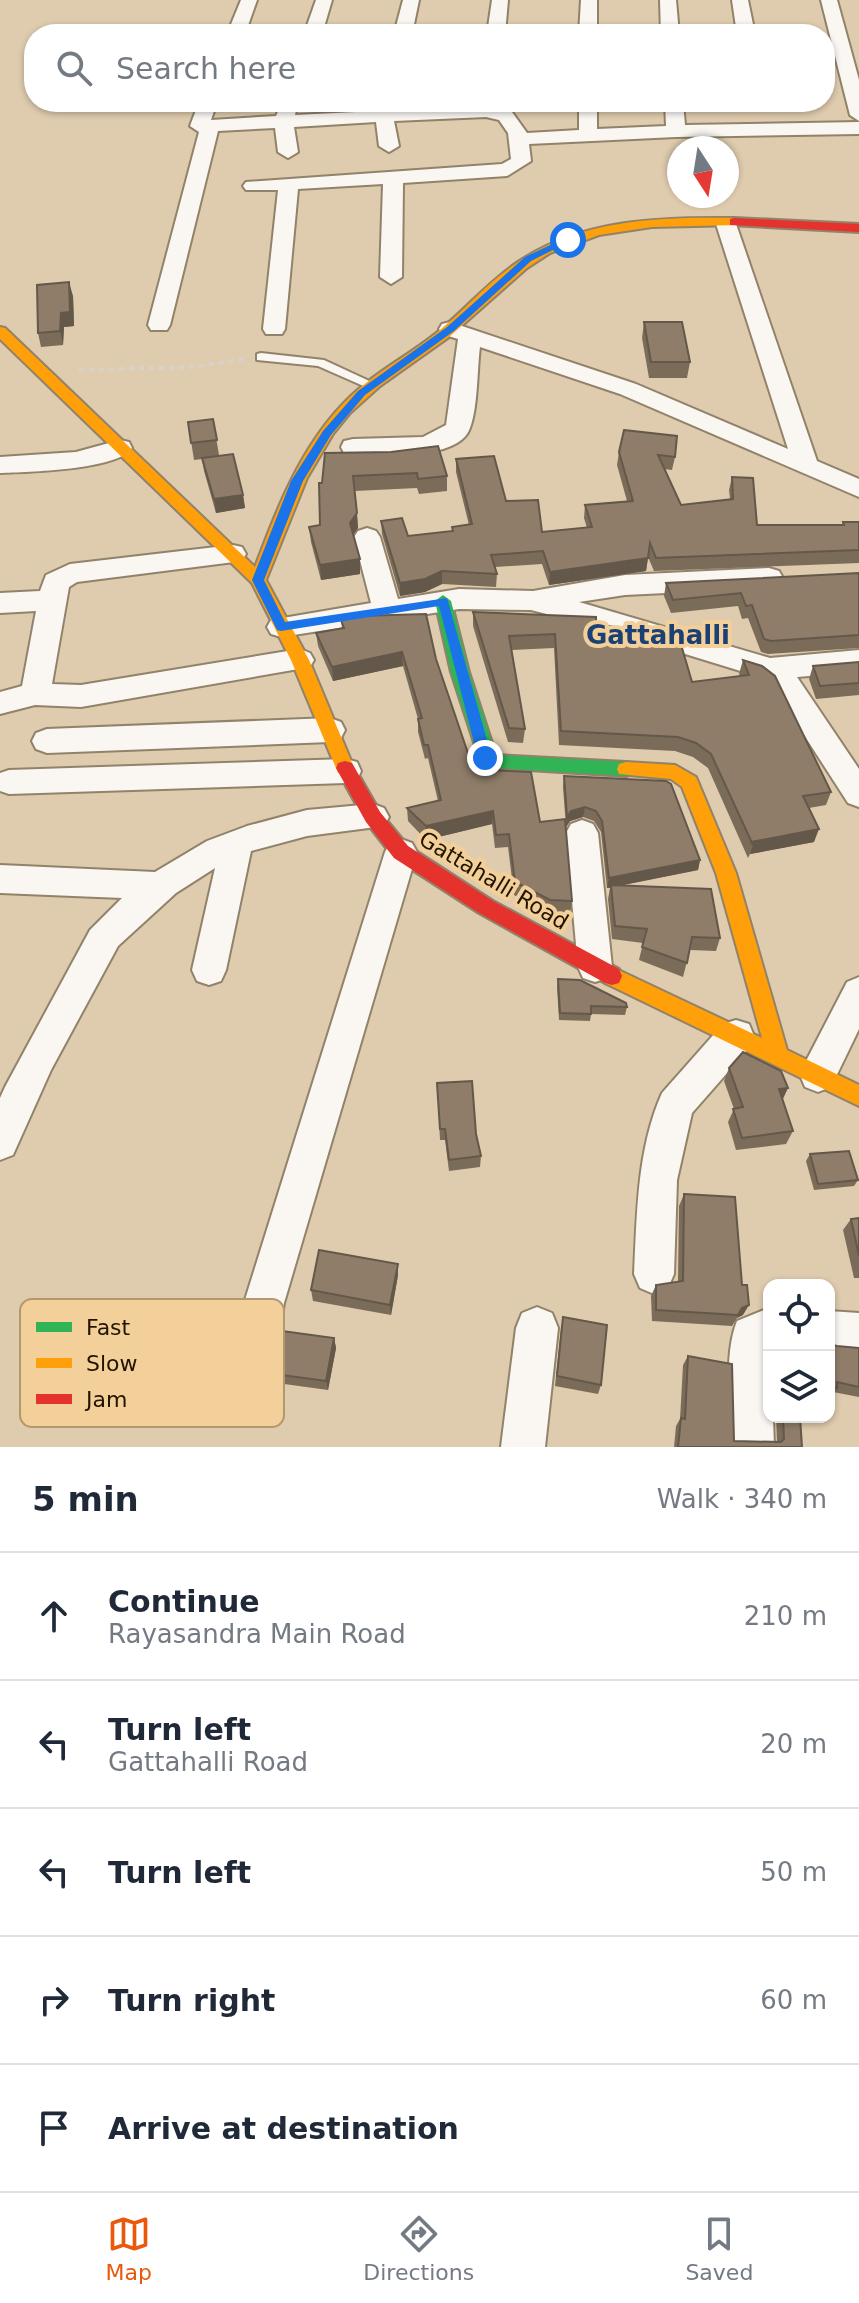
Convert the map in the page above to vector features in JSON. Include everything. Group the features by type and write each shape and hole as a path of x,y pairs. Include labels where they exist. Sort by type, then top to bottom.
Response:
{"street":[{"path":"240,24 249,0"},
{"path":"316,24 324,0"},
{"path":"405,24 411,0"},
{"path":"497,24 500,0"},
{"path":"588,24 589,0"},
{"path":"668,0 669,24"},
{"path":"740,0 744,24"},
{"path":"829,0 859,115"},
{"path":"204,112 199,126 287,112 288,152"},
{"path":"386,112 389,146"},
{"path":"253,186 507,170 521,161 519,139 512,120 500,112"},
{"path":"588,112 588,135"},
{"path":"675,112 676,131"},
{"path":"519,139 676,131 760,122 859,128"},
{"path":"159,325 210,125"},
{"path":"391,277 393,177"},
{"path":"274,329 289,184"},
{"path":"726,224 806,465"},
{"path":"258,580 297,481 327,433 361,393 460,332 528,259 568,240 653,225 859,228"},
{"name":"Gattahalli Road","path":"0,331 41,374 258,580 300,660 346,771 373,817 401,852 486,907 595,967 859,1095"},
{"path":"353,447 427,445 448,439 458,428 460,332"},
{"path":"460,332 628,389 859,489"},
{"path":"0,465 65,462 97,457 120,448"},
{"path":"367,537 387,609"},
{"path":"35,694 56,582 70,573 233,554"},
{"path":"281,627 443,601 531,600 625,585 797,577"},
{"path":"0,603 52,600"},
{"path":"531,600 596,616 770,669 859,661"},
{"path":"443,601 464,686 489,762 675,772 689,782 726,873 778,1056"},
{"path":"0,703 35,694 81,696 300,660"},
{"path":"770,669 785,682 859,794"},
{"path":"47,741 330,730"},
{"path":"9,782 346,771"},
{"path":"0,1142 10,1115 67,1005 110,930 160,886 237,842 268,830 322,818 373,817"},
{"path":"582,833 595,967"},
{"path":"209,970 237,842"},
{"path":"265,1299 401,852"},
{"path":"0,879 160,886"},
{"path":"818,1075 859,993"},
{"path":"654,1274 658,1180 675,1105 736,1036"},
{"path":"523,1447 537,1328"},
{"path":"752,1447 749,1354 752,1336 763,1331"},
{"path":"835,1332 859,1334"}],"lane":[{"path":"261,357 320,363 372,385"}],"path":[{"path":"41,374 107,367 194,367 261,357"}],"building":[{"path":"69,282 70,312 61,313 60,331 38,333 37,285"},
{"path":"644,322 682,322 690,362 651,362"},
{"path":"213,419 217,440 191,443 188,422"},
{"path":"624,430 677,436 675,457 658,455 681,505 733,499 732,477 753,478 757,525 844,525 843,522 859,522 859,550 656,558 650,543 648,558 550,572 543,551 491,555 497,574 442,571 425,579 400,583 381,521 402,518 408,536 453,531 452,527 472,524 456,459 494,456 506,501 538,500 542,532 592,527 585,505 633,501 619,452"},
{"path":"438,446 447,476 418,479 417,473 353,476 357,513 350,523 360,559 320,565 309,527 320,525 319,483 322,483 325,453 391,452"},
{"path":"233,454 243,495 214,499 202,458"},
{"path":"859,573 859,635 771,641 764,639 752,605 746,606 741,593 673,600 666,583"},
{"path":"473,612 596,617 596,624 637,630 635,644 680,641 692,682 749,675 743,660 762,666 775,676 831,792 803,796 819,829 752,842 711,754 696,743 678,737 561,731 555,634 509,636 525,729 509,728"},
{"path":"426,614 436,659 471,762 490,770 531,772 540,822 565,819 572,901 550,900 515,882 509,834 496,835 493,811 426,826 407,808 441,800 428,745 424,745 418,719 422,718 402,652 332,667 316,633 344,628 341,620 358,616"},
{"path":"859,662 859,683 820,686 813,666"},
{"path":"564,776 666,781 671,784 700,860 609,878 602,821 596,811 585,807 571,811 567,817"},
{"path":"611,885 711,889 720,938 692,937 687,963 642,947 647,929 615,926"},
{"path":"558,979 580,980 626,1003 627,1007 591,1006 591,1014 560,1013"},
{"path":"743,1052 781,1071 788,1088 779,1089 793,1131 742,1138 733,1109 743,1107 729,1068"},
{"path":"472,1081 481,1156 449,1160 445,1129 440,1129 437,1083"},
{"path":"849,1151 858,1180 818,1184 810,1154"},
{"path":"684,1194 735,1197 742,1285 747,1285 749,1305 742,1308 738,1315 656,1310 656,1285 683,1281"},
{"path":"859,1218 859,1256 851,1219"},
{"path":"319,1250 398,1264 390,1305 311,1290"},
{"path":"563,1317 607,1325 601,1385 557,1376"},
{"path":"284,1331 334,1338 326,1381 284,1375"},
{"path":"835,1346 859,1348 859,1387 837,1382 837,1388"},
{"path":"688,1356 732,1364 734,1441 781,1442 784,1439 783,1423 800,1423 802,1447 678,1447 681,1418 685,1419"}],"traffic: fast":[{"path":"443,601 460,672 489,762 626,769"}],"traffic: slow":[{"path":"258,580 300,478 327,431 365,391 444,334 522,265 570,239 624,226 734,222"},
{"path":"0,331 258,580 300,660 345,768"},
{"path":"626,769 675,772 689,782 726,873 778,1056"},
{"path":"612,976 859,1096"}],"traffic: jam":[{"path":"734,222 859,228"},
{"path":"345,768 373,817 401,852 486,907 612,976"}],"district":[{"name":"Gattahalli","path":"658,635"}],"route":[{"path":"485,758 443,601 281,627 258,580 297,481 327,433 361,393 450,329 528,259 568,240"}]}
